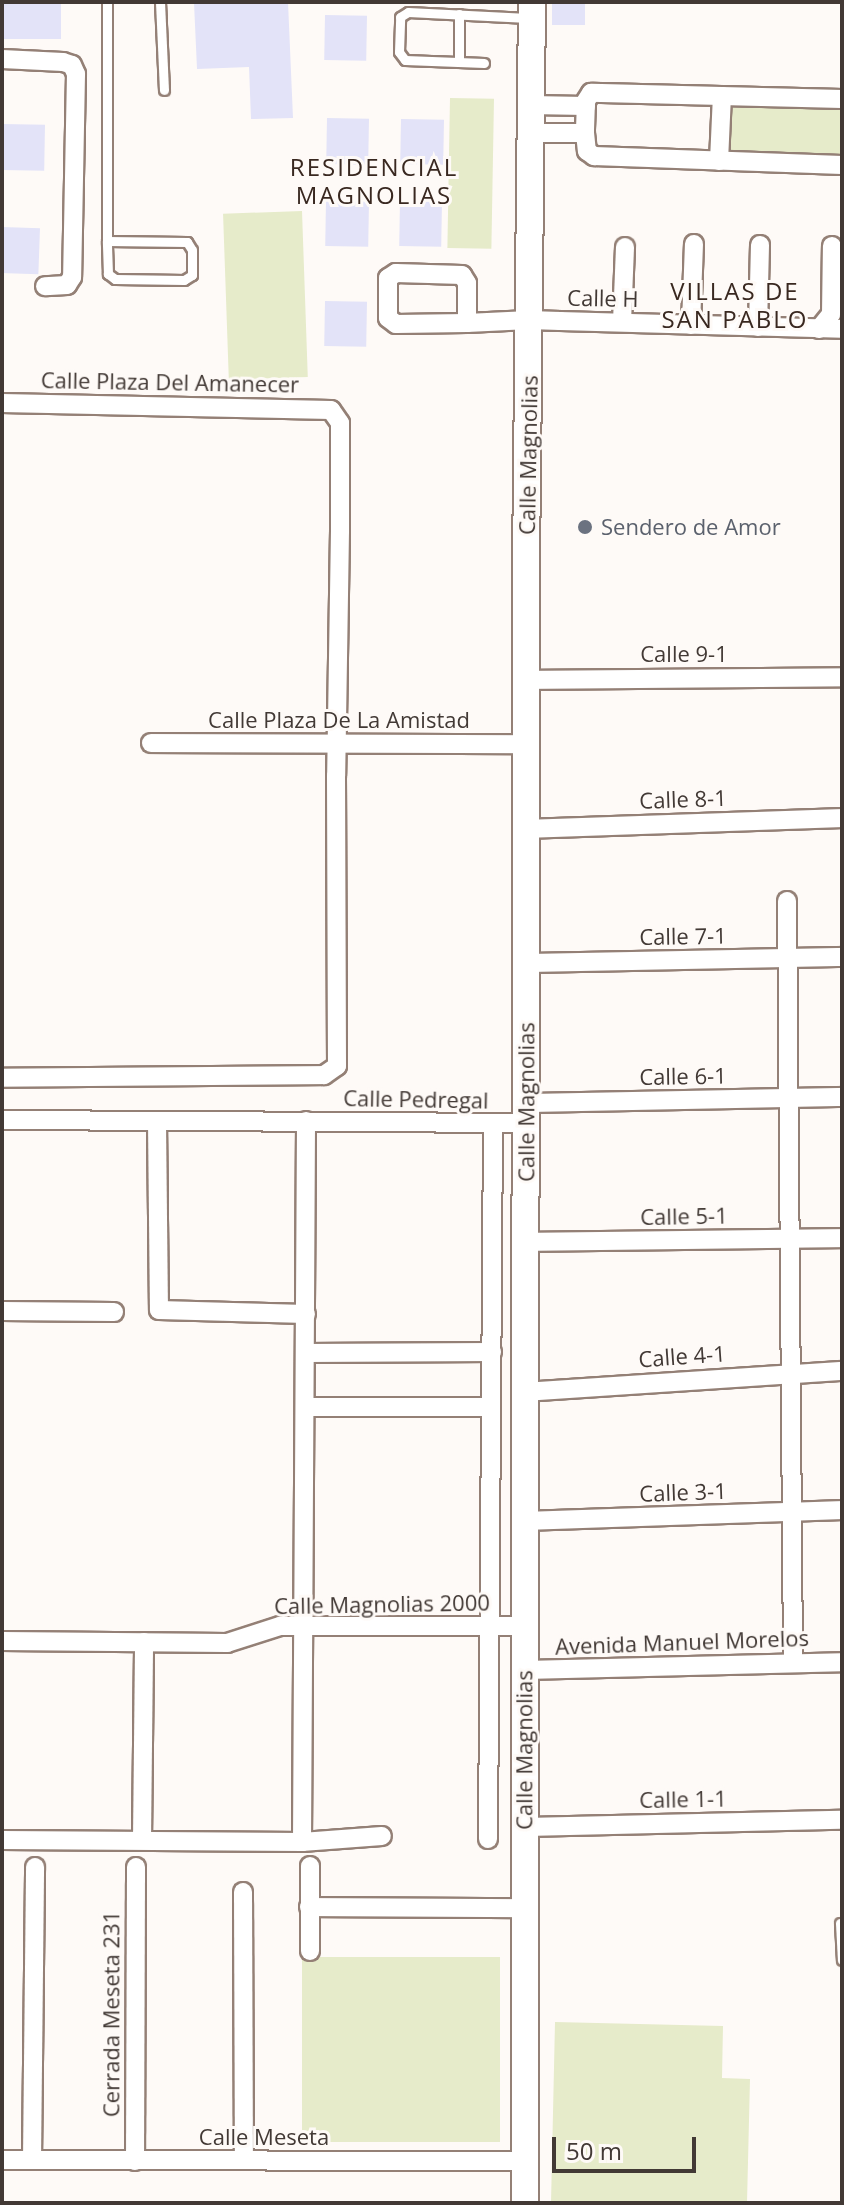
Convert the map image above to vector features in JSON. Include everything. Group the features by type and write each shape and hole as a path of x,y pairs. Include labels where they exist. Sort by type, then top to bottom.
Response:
{"main road":[{"name":"Calle Magnolias","path":"525,2203 525,963 532,10"}],"street":[{"path":"2,59 68,63 76,74 72,277 67,285 45,286"},
{"path":"842,99 594,93 587,98 585,133 587,151 591,155 842,165"},
{"path":"719,161 722,96"},
{"path":"530,105 586,106"},
{"path":"530,133 585,133"},
{"path":"691,325 694,244"},
{"path":"758,327 760,245"},
{"path":"819,329 831,314 832,246"},
{"path":"622,322 625,247"},
{"name":"Calle H","path":"467,323 467,283 459,274 390,275 390,321 467,323 529,320 842,329"},
{"name":"Calle Plaza Del Amanecer","path":"2,403 326,409 336,413 340,423 337,744"},
{"name":"Calle 9-1","path":"526,680 842,677"},
{"name":"Calle Plaza De La Amistad","path":"151,743 526,744"},
{"path":"2,1078 324,1075 334,1071 339,1061 337,744"},
{"name":"Calle 8-1","path":"526,829 842,818"},
{"path":"787,901 793,1662"},
{"name":"Calle 7-1","path":"525,963 842,957"},
{"name":"Calle 6-1","path":"526,1113 842,1097"},
{"name":"Calle Pedregal","path":"2,1120 493,1124 526,1113"},
{"path":"302,1842 306,1121"},
{"path":"157,1122 159,1310 306,1314"},
{"path":"488,1839 493,1124"},
{"name":"Calle 5-1","path":"526,1242 842,1238"},
{"path":"2,1311 114,1312"},
{"path":"306,1353 492,1352"},
{"name":"Calle 4-1","path":"525,1392 790,1372 842,1371"},
{"path":"305,1407 491,1407"},
{"name":"Calle 3-1","path":"526,1521 842,1510"},
{"name":"Calle Magnolias 2000","path":"2,1641 227,1643 271,1628 304,1626 525,1626"},
{"path":"142,1840 144,1642"},
{"name":"Avenida Manuel Morelos","path":"524,1670 842,1662"},
{"name":"Calle 1-1","path":"524,1827 842,1820"},
{"path":"2,1840 302,1842 382,1836"},
{"path":"310,1866 310,1951"},
{"path":"32,2160 35,1867"},
{"name":"Cerrada Meseta 231","path":"135,2161 136,1867"},
{"path":"243,1892 244,2160"},
{"path":"309,1907 525,1908"},
{"name":"Calle Meseta","path":"2,2160 525,2161"}],"lane":[{"path":"107,2 107,241 107,271 112,278 184,280 192,275 192,250 187,242 107,241"},
{"path":"160,2 164,90"},
{"path":"484,63 405,60 399,52 399,21 405,13 532,10"},
{"path":"459,14 459,62"},
{"path":"840,1923 842,1960"}],"green space":[{"path":"450,98 494,99 491,249 447,248"},
{"path":"732,106 842,110 840,155 730,151"},
{"path":"302,211 308,377 229,380 223,214"},
{"path":"302,1957 500,1957 500,2142 302,2142"},
{"path":"555,2022 723,2026 722,2078 750,2079 747,2203 551,2203"}],"building":[{"path":"2,2 61,2 61,39 2,39"},
{"path":"288,2 293,118 251,119 249,67 197,69 194,3"},
{"path":"552,2 585,2 585,25 552,25"},
{"path":"325,15 367,16 366,61 324,60"},
{"path":"327,118 369,119 368,165 326,164"},
{"path":"401,119 444,120 443,165 400,164"},
{"path":"2,124 45,125 44,171 2,170"},
{"path":"326,201 369,202 368,247 325,246"},
{"path":"400,201 442,202 441,247 399,246"},
{"path":"2,227 40,228 38,274 2,273"},
{"path":"325,301 367,302 366,347 324,346"}],"place":[{"name":"Sendero de Amor","path":"585,527"}],"district":[{"name":"RESIDENCIAL MAGNOLIAS","path":"374,181"},
{"name":"VILLAS DE SAN PABLO","path":"735,305"}]}
